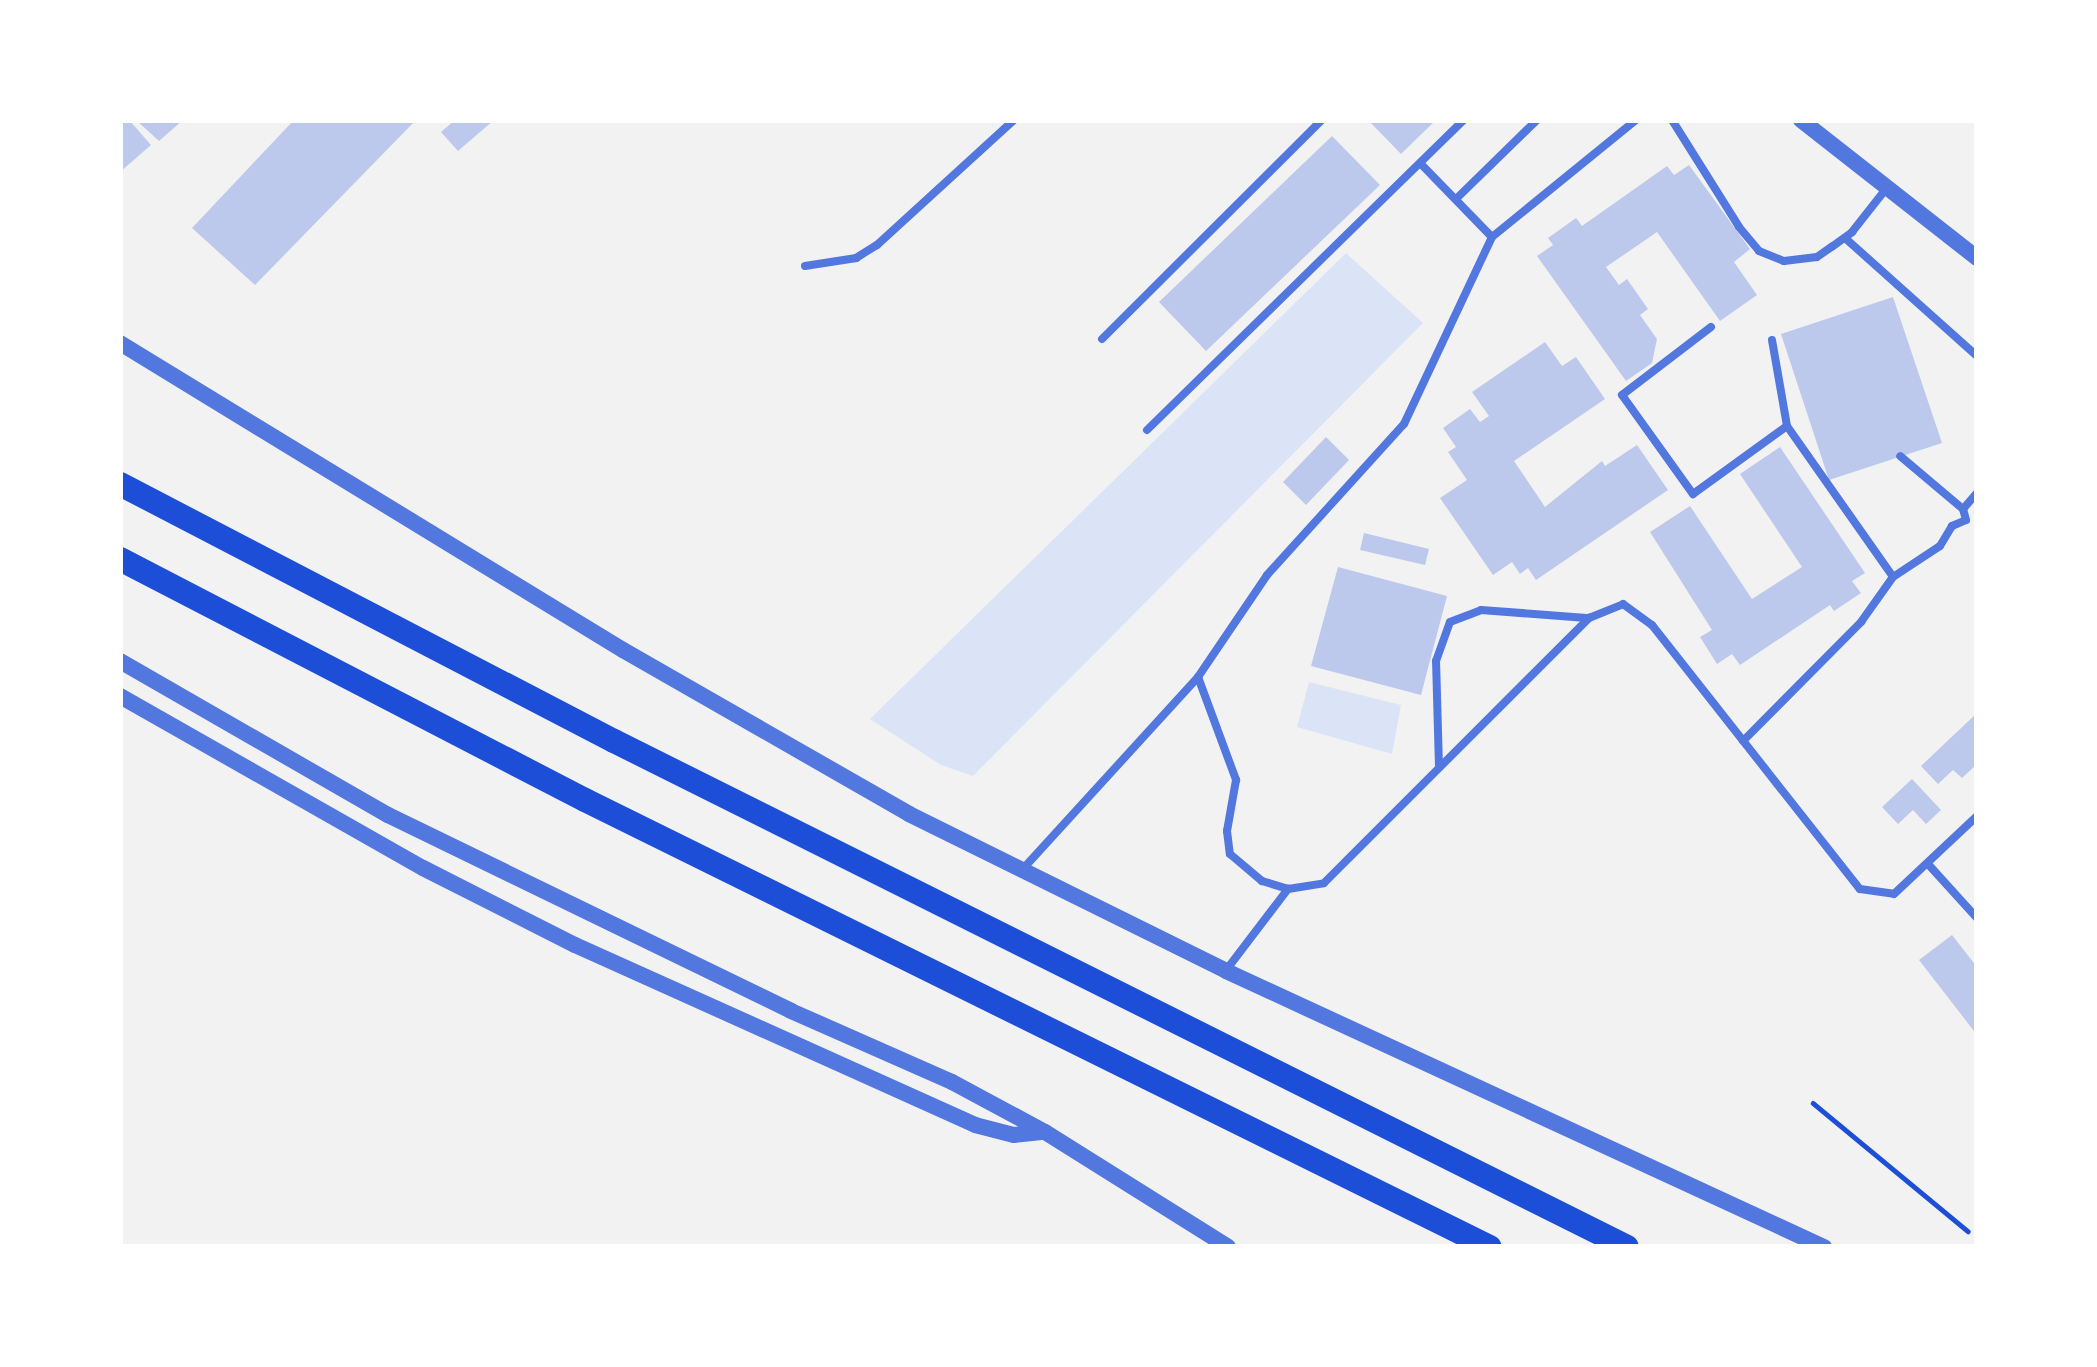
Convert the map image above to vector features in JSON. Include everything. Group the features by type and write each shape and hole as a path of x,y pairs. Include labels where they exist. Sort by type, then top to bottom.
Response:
{"highway":[{"path":"120,484 614,741 1627,1247"},
{"path":"120,559 585,800 1490,1247"}],"street":[{"path":"1801,120 1977,258"},
{"path":"120,344 657,671 1020,872 1824,1247"},
{"path":"120,661 388,815 791,1012 952,1082 1045,1132 1228,1247"},
{"path":"120,696 423,868 575,945 975,1125 1014,1135 1045,1132"}],"lane":[{"path":"805,266 856,258 877,245 1014,120"},
{"path":"1102,339 1322,120"},
{"path":"1147,430 1464,120"},
{"path":"1456,200 1537,120"},
{"path":"1020,872 1198,677 1268,575 1404,424 1492,237 1636,120"},
{"path":"1672,120 1759,250 1800,262 1845,238 1887,188"},
{"path":"1420,163 1492,237"},
{"path":"1845,238 1977,356"},
{"path":"1711,327 1622,395 1693,494 1787,426"},
{"path":"1772,340 1787,426 1893,577"},
{"path":"1742,741 1861,622 1893,577 1940,546 1952,526 1966,520 1963,508 1900,456"},
{"path":"1963,508 1977,493"},
{"path":"1198,677 1236,779 1227,831 1230,854 1262,881 1288,889 1324,883 1589,618 1622,604 1637,612 1860,889 1894,894 1977,817"},
{"path":"1439,766 1436,661 1450,622 1481,610 1589,618"},
{"path":"1928,864 1977,918"},
{"path":"1226,971 1288,889"}],"path":[{"path":"1813,1103 1968,1231"}],"shaded area":[{"path":"1346,253 1423,323 973,776 941,765 870,719"},
{"path":"1309,682 1401,705 1392,754 1297,727"}],"building":[{"path":"120,120 129,120 151,145 120,172"},
{"path":"136,120 183,120 159,141"},
{"path":"294,120 416,120 255,285 192,228"},
{"path":"455,120 494,120 458,151 441,132"},
{"path":"1368,120 1436,120 1401,154"},
{"path":"1332,136 1380,185 1206,351 1159,302"},
{"path":"1689,165 1750,249 1734,262 1757,295 1720,321 1657,232 1606,267 1619,285 1627,279 1648,309 1640,315 1657,339 1652,363 1626,381 1537,256 1553,245 1548,238 1576,218 1582,226 1667,166 1674,175"},
{"path":"1893,297 1942,443 1829,480 1781,334"},
{"path":"1545,342 1562,366 1576,357 1605,399 1514,461 1545,507 1602,461 1605,466 1637,445 1668,490 1536,580 1528,568 1520,574 1512,562 1493,575 1440,498 1467,480 1448,452 1456,447 1443,428 1470,409 1480,422 1489,416 1472,392"},
{"path":"1326,437 1349,460 1306,505 1283,482"},
{"path":"1780,447 1865,573 1852,581 1861,593 1834,611 1830,605 1740,665 1732,654 1717,664 1700,637 1712,630 1650,532 1690,506 1752,599 1802,567 1740,474"},
{"path":"1364,533 1429,549 1425,565 1360,550"},
{"path":"1338,567 1447,596 1421,695 1311,666"},
{"path":"1977,713 1977,764 1962,778 1953,770 1938,784 1921,766"},
{"path":"1912,779 1941,810 1926,824 1913,810 1898,824 1882,807"},
{"path":"1952,935 1977,967 1974,1031 1919,960"}]}
